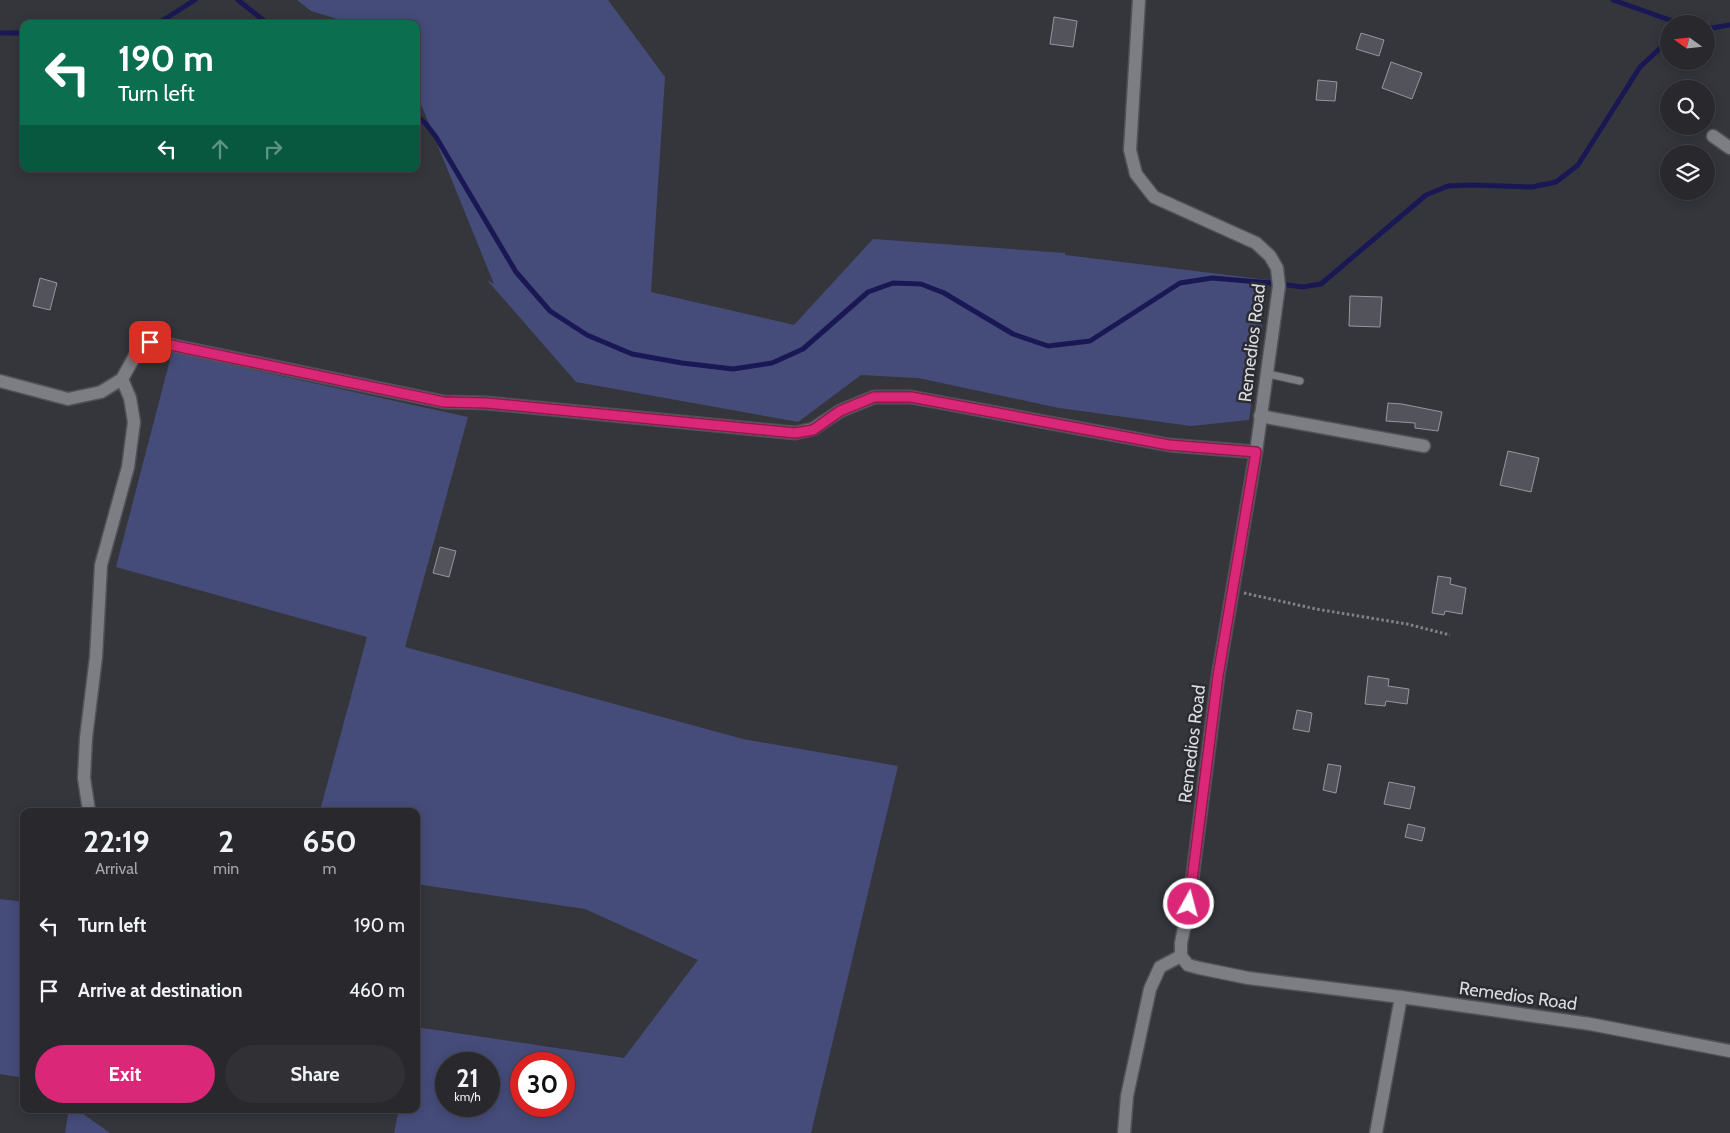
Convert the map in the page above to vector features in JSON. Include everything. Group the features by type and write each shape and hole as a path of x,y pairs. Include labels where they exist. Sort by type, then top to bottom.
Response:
{"street":[{"name":"Remedios Road","path":"1139,0 1130,150 1136,174 1154,197 1256,243 1270,256 1277,268 1279,286 1256,452 1234,591 1218,676 1189,904 1181,942 1181,956 1188,965 1248,978 1401,997 1590,1024 1730,1052"},
{"path":"1713,136 1730,148"},
{"path":"0,381 68,399 101,392 122,379 137,352 150,342 444,402 487,403 795,433 813,430 840,411 874,397 911,397 1169,445 1256,452"},
{"path":"89,808 84,778 86,738 96,657 101,566 128,466 134,422 130,398 122,379"},
{"path":"1260,416 1424,446"},
{"path":"1124,1133 1127,1096 1150,989 1160,967 1181,956"},
{"path":"1376,1133 1401,997"}],"lane":[{"path":"1268,374 1300,381"}],"path":[{"path":"1234,591 1408,624 1450,635"}],"shaded area":[{"path":"297,0 608,0 665,77 651,292 794,325 873,239 1065,253 1065,255 1268,280 1249,420 1191,426 1059,408 918,378 861,375 798,422 576,382 487,280 494,284 420,102 420,20 341,20 311,11"},
{"path":"172,352 468,417 405,647 743,739 898,766 811,1133 394,1133 398,1113 420,1113 420,1028 624,1058 698,960 585,909 420,885 420,808 321,807 367,637 116,567"},
{"path":"0,899 20,902 20,1077 0,1074"},
{"path":"68,1113 82,1113 110,1133 65,1133"}],"building":[{"path":"1054,17 1077,21 1073,47 1050,44"},
{"path":"1361,33 1384,40 1379,56 1356,49"},
{"path":"1391,62 1422,73 1412,99 1382,88"},
{"path":"1318,80 1337,82 1335,101 1316,100"},
{"path":"40,278 57,283 50,310 33,306"},
{"path":"1350,296 1382,297 1380,327 1349,326"},
{"path":"1388,403 1442,412 1438,431 1415,428 1415,423 1386,421"},
{"path":"1508,451 1539,458 1531,492 1500,485"},
{"path":"440,547 456,551 449,577 433,573"},
{"path":"1438,576 1451,578 1450,584 1466,588 1462,614 1445,611 1444,615 1432,613"},
{"path":"1368,676 1389,679 1388,686 1409,689 1407,704 1386,701 1385,706 1365,704"},
{"path":"1297,710 1312,713 1309,732 1293,729"},
{"path":"1328,764 1341,766 1336,793 1323,790"},
{"path":"1389,782 1415,787 1410,809 1384,804"},
{"path":"1408,824 1425,828 1422,841 1405,837"}],"waterway":[{"path":"163,20 195,0"},
{"path":"238,0 263,20"},
{"path":"1613,0 1660,17"},
{"path":"1715,28 1730,25"},
{"path":"0,33 20,33"},
{"path":"1288,285 1302,287 1321,284 1426,195 1448,186 1532,187 1556,182 1578,165 1640,67 1660,48"},
{"path":"420,119 436,137 516,272 550,311 587,335 632,354 682,363 733,369 772,363 803,349 868,292 893,283 921,284 944,293 1013,334 1048,346 1090,341 1180,283 1212,278 1271,283"}],"route":[{"path":"150,342 444,402 487,403 591,412 795,433 813,430 840,411 874,397 911,397 1169,445 1256,452 1234,591 1218,676 1189,904"}]}
